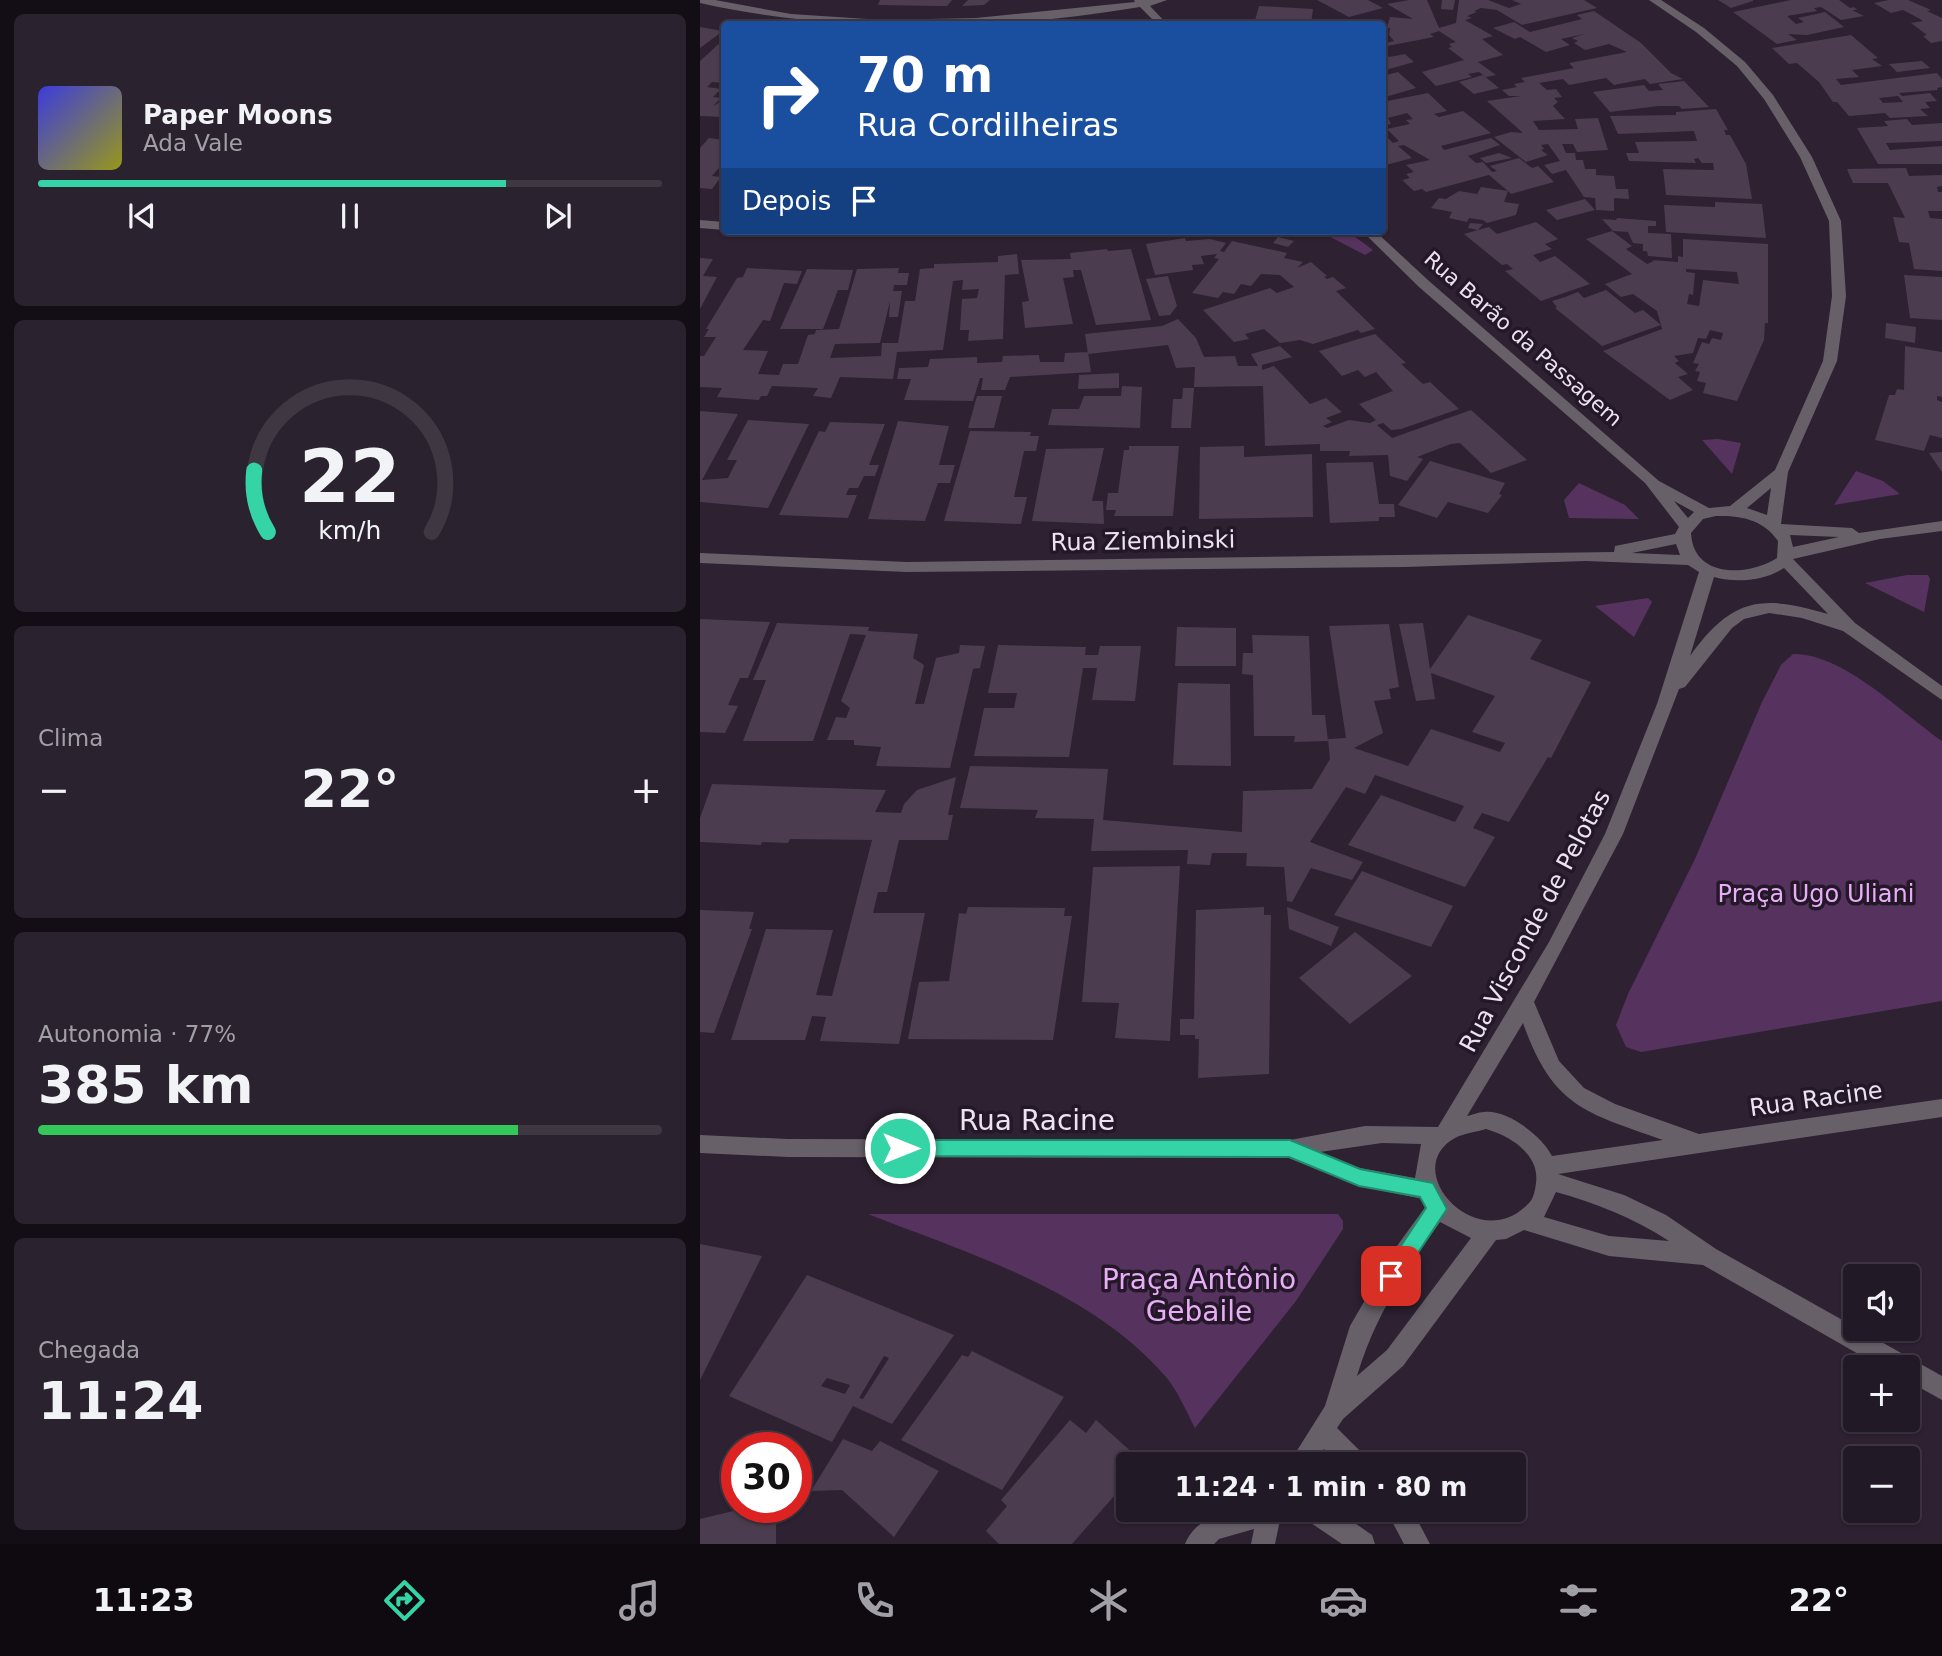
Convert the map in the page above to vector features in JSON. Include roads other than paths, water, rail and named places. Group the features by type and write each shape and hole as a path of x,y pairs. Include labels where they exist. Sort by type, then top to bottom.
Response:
{"street":[{"path":"701,0 807,19 848,21"},
{"path":"993,21 1162,0"},
{"path":"1654,0 1700,30 1741,64 1769,97 1806,157 1835,221 1839,296 1830,360 1781,472 1775,527"},
{"path":"1141,2 1159,21"},
{"path":"700,224 721,226"},
{"name":"Rua Barão da Passagem","path":"1372,235 1424,284 1650,480 1707,513"},
{"path":"1734,511 1781,472"},
{"name":"Rua Barão da Passagem","path":"1650,480 1684,532"},
{"path":"1942,526 1880,534 1786,557 1763,574 1744,577 1708,570 1693,559 1686,553 1684,532 1707,513 1734,511 1755,515 1775,527 1786,541 1786,557 1849,627 1942,694"},
{"path":"1775,527 1880,534"},
{"name":"Rua Ziembinski","path":"1586,556 1684,532"},
{"name":"Rua Ziembinski","path":"700,558 907,567 1405,562 1586,556 1693,559"},
{"name":"Rua Visconde de Pelotas","path":"1444,1133 1525,1003 1614,834 1672,691 1708,570"},
{"path":"1672,691 1725,624 1741,612 1756,607 1783,610 1849,627"},
{"name":"Rua Racine","path":"1525,1003 1548,1060 1567,1087 1595,1104 1696,1142"},
{"name":"Rua Racine","path":"1548,1173 1696,1142 1942,1108"},
{"path":"1486,1120 1506,1125 1532,1141 1548,1173 1541,1206 1525,1221 1505,1230 1490,1231 1458,1223 1432,1199 1424,1165 1434,1142 1444,1133 1466,1122 1486,1120"},
{"name":"Rua Racine","path":"700,1144 788,1148 1290,1149 1355,1134 1394,1131 1444,1133"},
{"name":"Rua Racine","path":"1290,1149 1359,1177 1432,1199"},
{"path":"1548,1173 1658,1222 1708,1256 1882,1355"},
{"path":"1329,1420 1358,1334 1432,1199"},
{"path":"1525,1221 1609,1246 1708,1256"},
{"path":"1308,1452 1329,1420 1395,1358 1490,1231"},
{"path":"1920,1377 1942,1389"},
{"path":"1329,1420 1350,1452"},
{"path":"1197,1544 1212,1530 1237,1522"},
{"path":"1263,1544 1267,1522"},
{"path":"1331,1522 1363,1544"},
{"path":"1405,1522 1418,1544"}],"park label":[{"name":"Praça Ugo Uliani","path":"1816,894"},
{"name":"Praça Antônio Gebaile","path":"1199,1295"}]}
